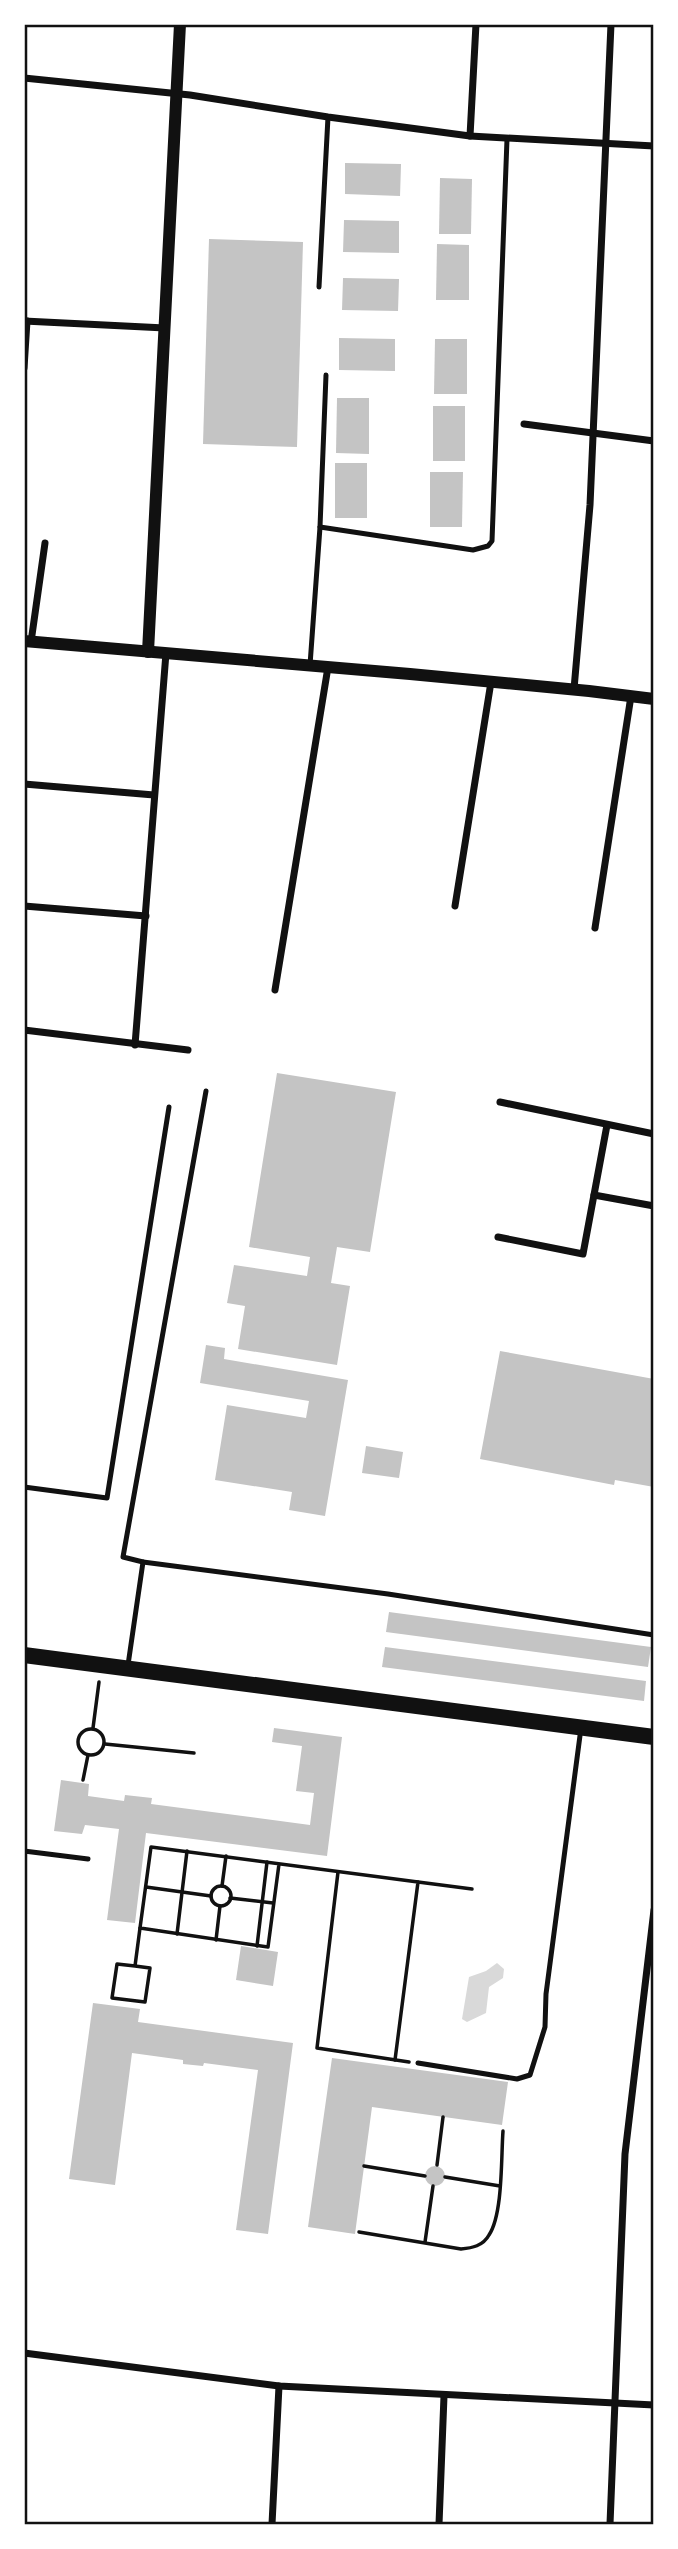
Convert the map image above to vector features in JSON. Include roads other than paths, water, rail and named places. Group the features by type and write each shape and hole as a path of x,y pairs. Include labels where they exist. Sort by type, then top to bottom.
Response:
{"main road":[{"path":"24,1655 653,1737"}],"street":[{"path":"148,652 180,24"},
{"path":"470,136 475,24"},
{"path":"574,689 588,548 611,24"},
{"path":"24,78 177,93 470,136 653,146"},
{"path":"24,368 26,321 165,328"},
{"path":"524,424 653,441"},
{"path":"45,543 28,642 574,689 653,699"},
{"path":"135,1045 166,653"},
{"path":"275,990 328,667"},
{"path":"455,906 491,682"},
{"path":"595,928 631,696"},
{"path":"24,784 154,795"},
{"path":"24,906 146,915"},
{"path":"24,1030 188,1050"},
{"path":"500,1102 653,1134"},
{"path":"498,1237 583,1254 607,1125"},
{"path":"594,1195 653,1206"},
{"path":"610,2525 625,2154 653,1910"},
{"path":"24,2353 279,2386 653,2405"},
{"path":"272,2525 279,2386"},
{"path":"439,2525 444,2396"}],"lane":[{"path":"319,287 328,117"},
{"path":"320,527 473,550 488,546 492,541 507,139"},
{"path":"310,665 320,527 326,375"},
{"path":"206,1091 123,1557 653,1635"},
{"path":"24,1487 107,1497 169,1107"},
{"path":"128,1668 144,1562"},
{"path":"418,2063 517,2079 530,2075 534,2069 545,2027 546,1994 581,1728"},
{"path":"24,1851 88,1859"}]}
